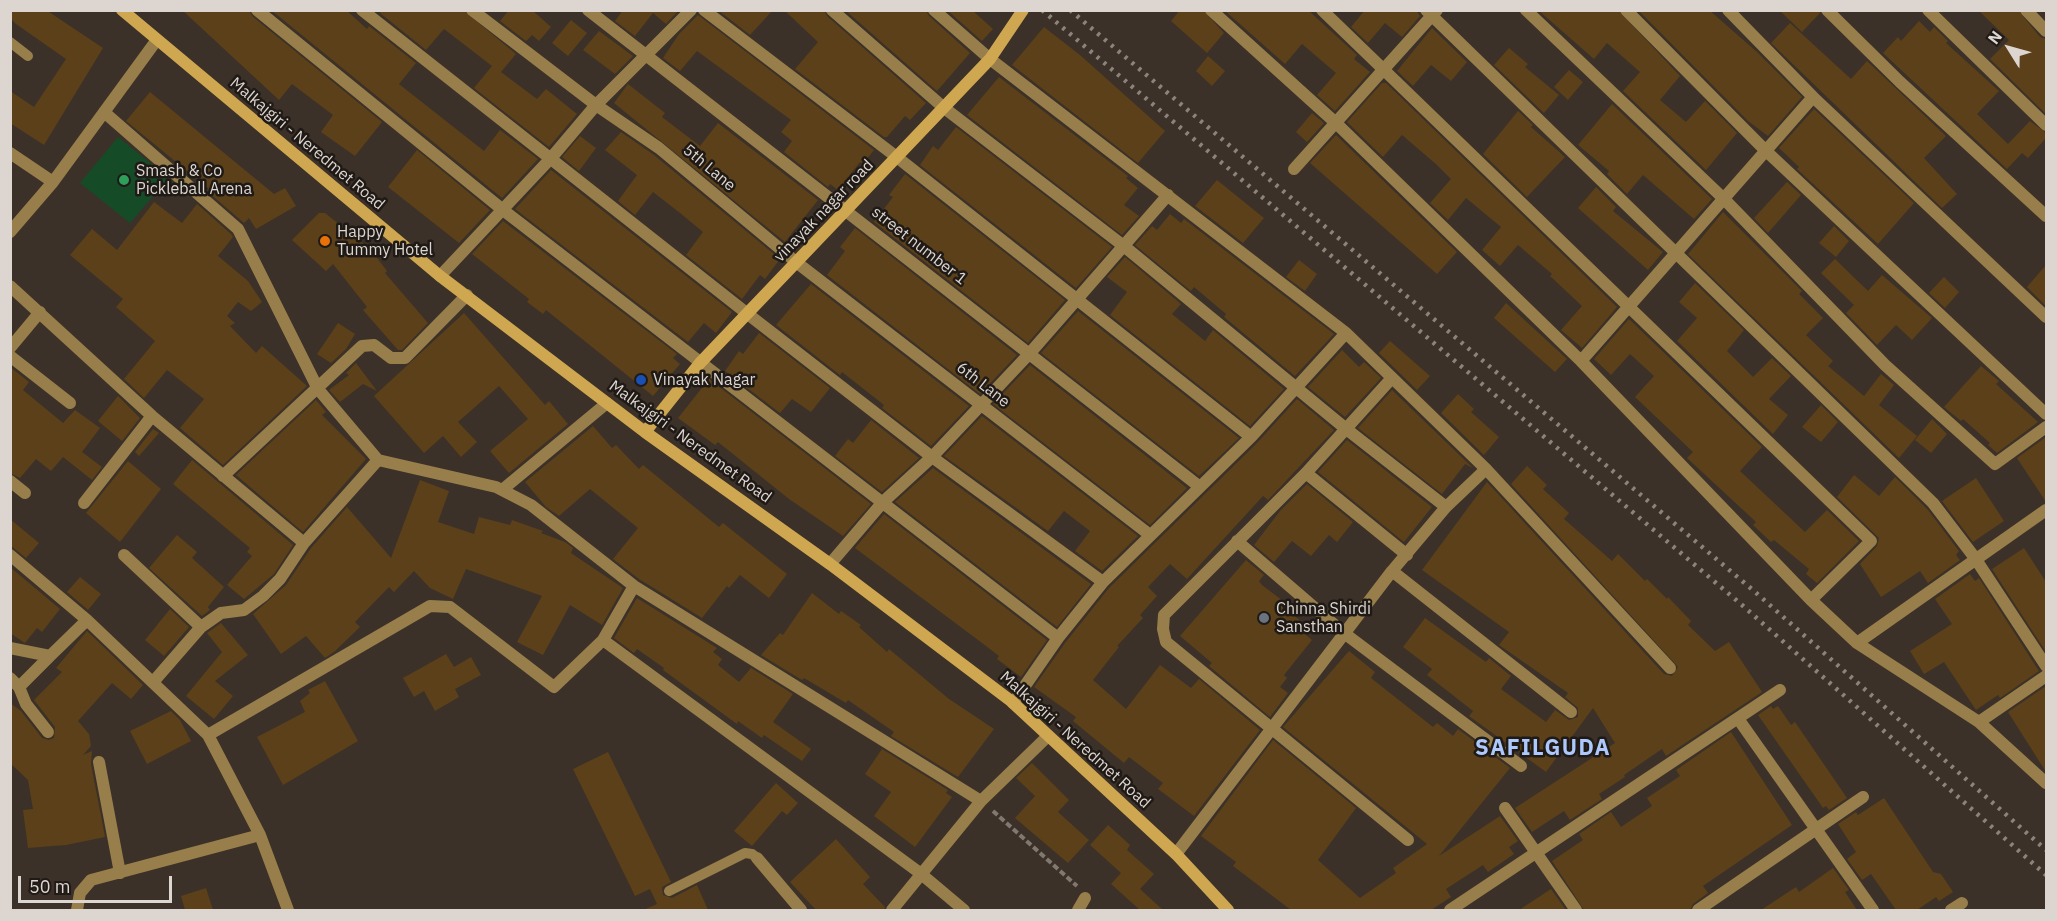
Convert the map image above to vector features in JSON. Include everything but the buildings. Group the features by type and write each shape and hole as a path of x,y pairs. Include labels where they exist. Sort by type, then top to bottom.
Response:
{"main road":[{"name":"vinayak nagar road","path":"645,432 700,363 898,159 943,107 990,59 1023,10"},
{"name":"Malkajgiri - Neredmet Road","path":"129,13 156,41 440,276 645,432 830,564 1013,703 1176,854 1228,910"}],"street":[{"path":"257,10 503,210 1058,638"},
{"path":"362,10 932,457 1102,582"},
{"name":"5th Lane","path":"472,10 596,105 659,148 796,262"},
{"name":"street number 1","path":"588,10 1200,487"},
{"path":"440,276 552,158 596,105 691,10"},
{"path":"704,10 898,159 1251,437"},
{"path":"832,10 943,107 1125,247 1345,428 1446,507"},
{"path":"934,10 990,59 1346,333 1486,469 1670,668"},
{"path":"1211,10 1337,124 1581,361 1811,600 1857,643 1979,722 2046,783"},
{"path":"1322,10 1871,541 1811,600"},
{"path":"1526,10 1724,199 1885,365 1995,464 2046,427"},
{"path":"1626,10 1765,150 2046,414"},
{"path":"1728,10 1813,97 2046,317"},
{"path":"1827,10 1900,82 2046,216"},
{"path":"1928,10 2046,126"},
{"path":"2026,10 2046,31"},
{"path":"1294,169 1385,70 1432,12 1934,503 1975,558 2046,666"},
{"path":"10,232 53,182 156,41"},
{"path":"1581,361 1813,97"},
{"path":"104,112 238,229 318,388 378,460 502,490 531,505 634,586 981,801"},
{"path":"10,153 53,182"},
{"path":"830,564 883,502 932,457 1030,353 1125,247 1168,195"},
{"name":"6th Lane","path":"796,262 1150,535"},
{"path":"10,286 152,416 304,543"},
{"path":"224,476 362,346 374,345 391,358 405,358 466,295"},
{"path":"10,348 40,312"},
{"path":"1013,703 1058,638 1102,582 1251,437 1346,333"},
{"path":"10,356 70,403"},
{"path":"1391,379 1306,473 1164,615 1163,629 1166,642 1408,840"},
{"path":"502,490 607,403"},
{"path":"84,503 152,416"},
{"path":"154,681 201,627 221,613 244,610 263,596 280,579 304,543 378,460"},
{"path":"1176,854 1392,571 1446,507 1486,469"},
{"path":"1306,473 1407,555"},
{"path":"10,481 25,493"},
{"path":"1857,643 2046,510"},
{"path":"1237,541 1344,633 1521,766"},
{"path":"10,555 87,620 154,681 208,735 260,835 288,910"},
{"path":"124,555 201,627"},
{"path":"1392,571 1571,712"},
{"path":"208,735 430,606 450,608 554,687 603,640 634,586"},
{"path":"48,732 26,704 15,682 50,656 87,620"},
{"path":"603,640 920,873 964,910"},
{"path":"10,648 50,656"},
{"path":"1979,722 2046,676"},
{"path":"1450,910 1739,720 1780,690"},
{"path":"1739,720 1873,910"},
{"path":"892,910 981,801 1048,736"},
{"path":"99,762 120,873"},
{"path":"1698,910 1863,797"},
{"path":"1505,808 1576,910"},
{"path":"77,910 80,893 91,880 260,835"},
{"path":"757,858 801,910"},
{"path":"1078,910 1085,898"},
{"path":"1951,910 1962,903"}],"lane":[{"path":"10,42 28,56"},
{"path":"669,891 745,853 757,858"}],"path":[{"path":"981,801 1082,890 1085,898"}],"green space":[{"name":"Smash & Co Pickleball Arena","path":"118,137 169,178 130,223 80,183"}],"railway":[{"path":"1042,10 1742,605 2046,875"},
{"path":"1070,10 1754,591 2046,850"}],"place":[{"name":"Smash & Co Pickleball Arena","path":"124,180"},
{"name":"Happy Tummy Hotel","path":"325,241"},
{"name":"Vinayak Nagar","path":"641,380"},
{"name":"Chinna Shirdi Sansthan","path":"1264,618"}],"district":[{"name":"SAFILGUDA","path":"1543,749"}]}
